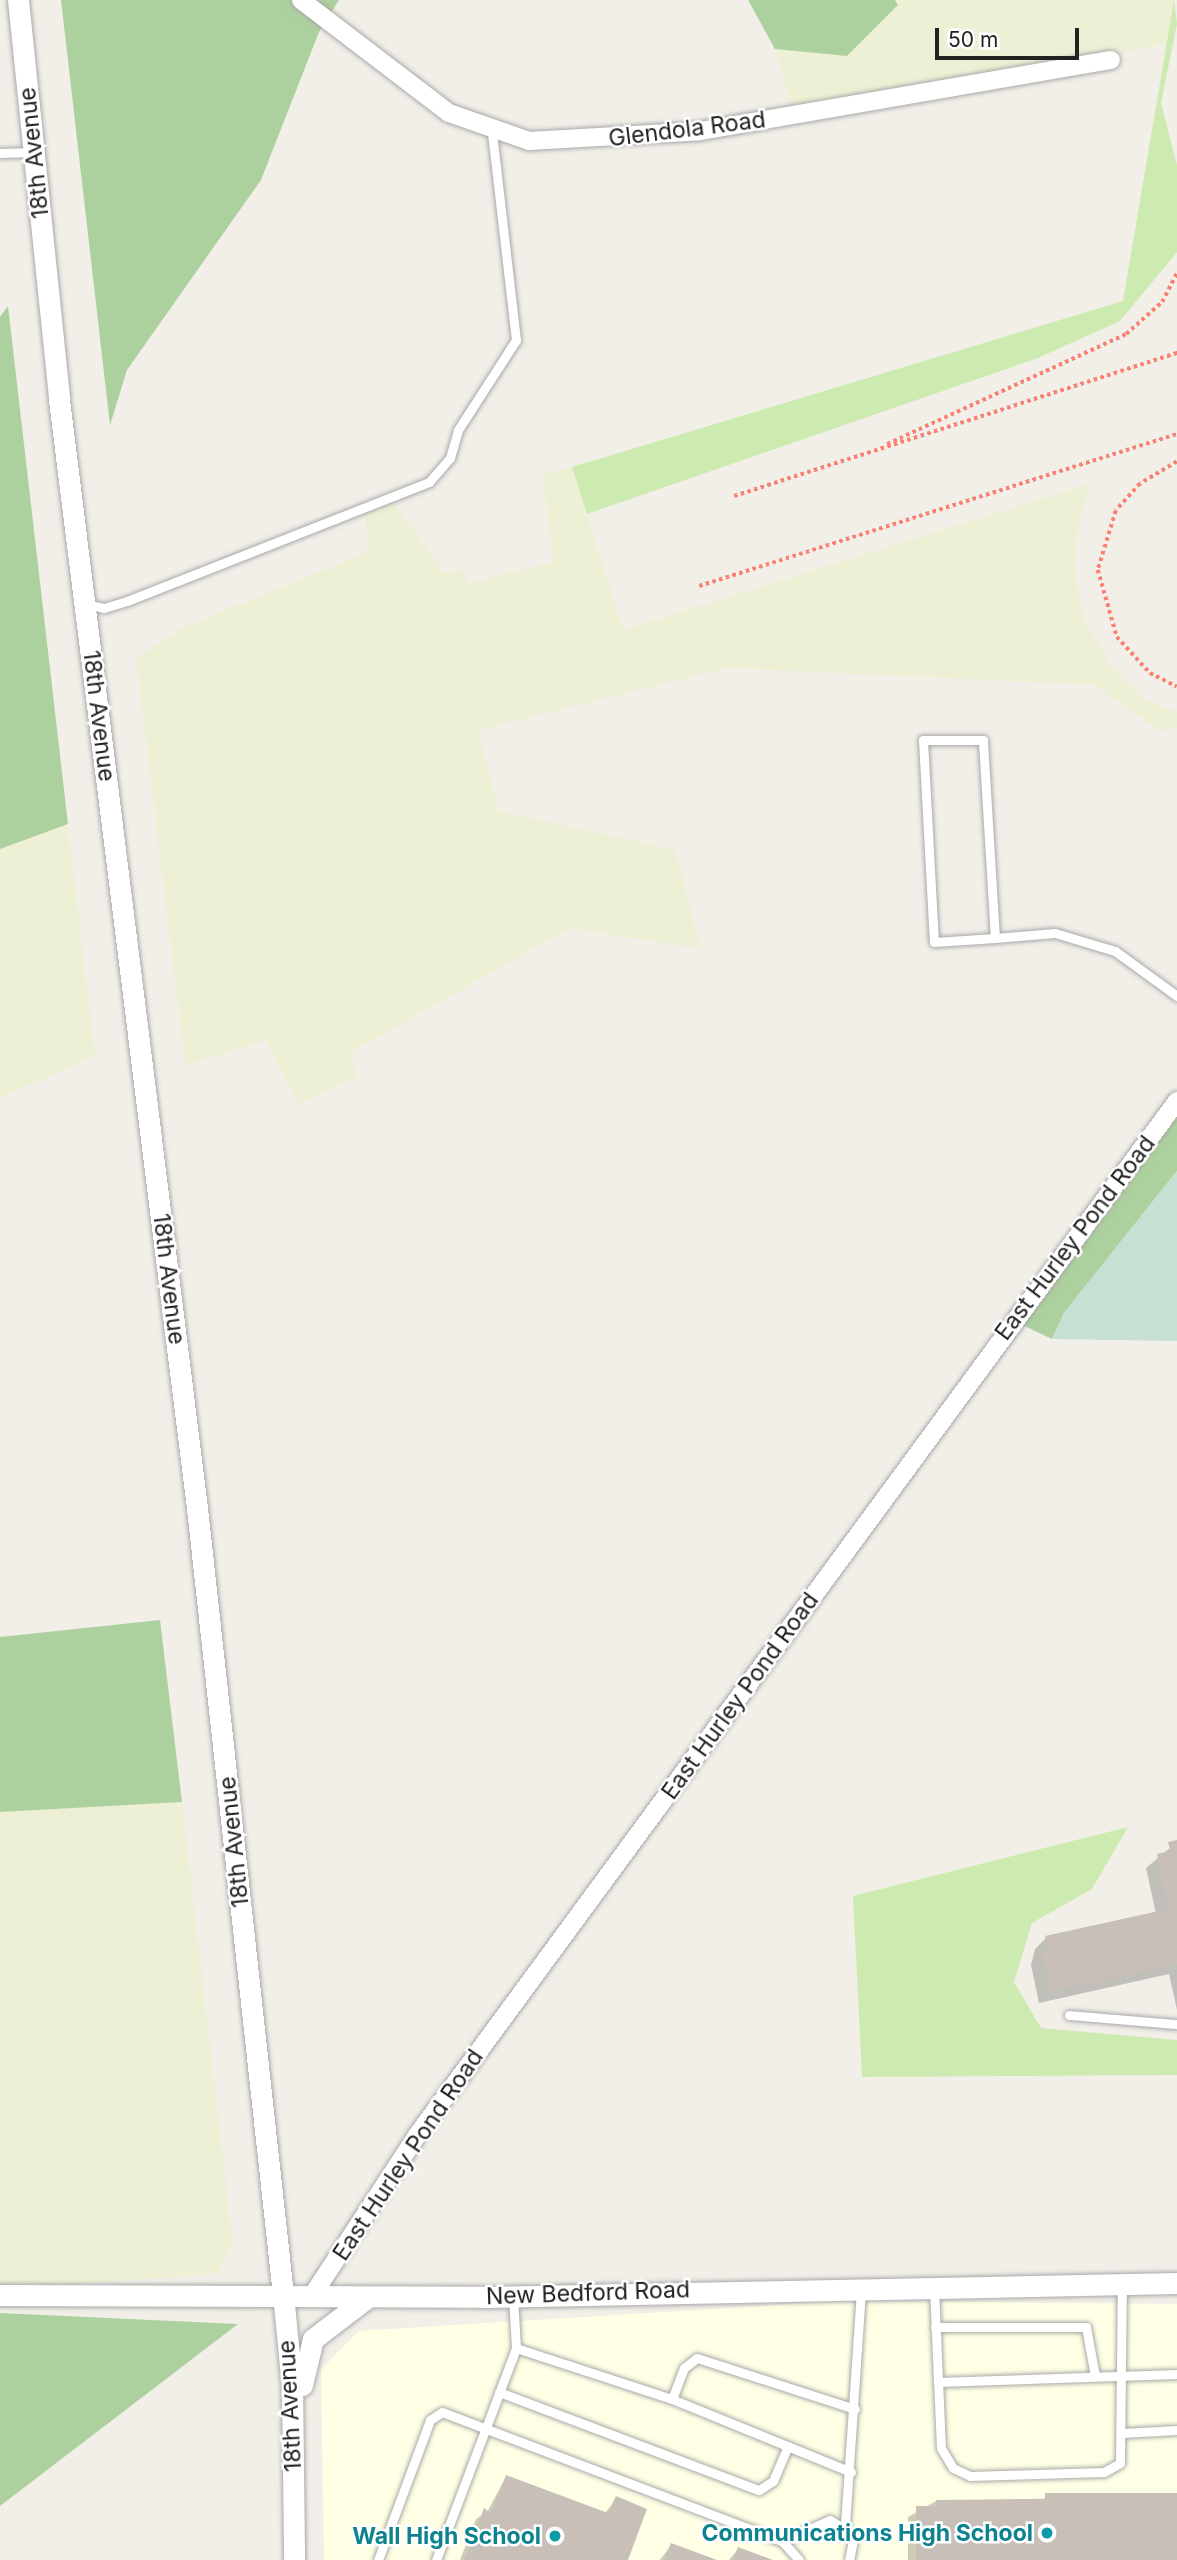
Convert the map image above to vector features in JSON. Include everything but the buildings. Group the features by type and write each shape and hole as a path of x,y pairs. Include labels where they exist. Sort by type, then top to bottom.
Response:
{"street":[{"name":"18th Avenue","path":"18,0 85,604 197,1508 283,2294 294,2471 295,2559"},
{"name":"Glendola Road","path":"301,0 404,83 492,131 573,141 701,131 1111,60"},
{"name":"East Hurley Pond Road","path":"312,2296 418,2134 1177,1101"},
{"name":"New Bedford Road","path":"0,2295 283,2294 368,2297 1177,2283"},
{"path":"294,2471 304,2359 325,2326 368,2297"}],"lane":[{"path":"85,604 104,608 127,601 436,474 516,340 492,131"},
{"path":"0,153 34,152"},
{"path":"995,938 983,740 923,740 934,942 995,938 1055,933 1115,951 1177,996"},
{"path":"1069,2015 1177,2024"},
{"path":"934,2287 941,2448 953,2468 970,2476 1104,2472 1120,2463 1122,2284"},
{"path":"845,2525 851,2472 861,2287"},
{"path":"436,2560 516,2348 513,2295"},
{"path":"935,2327 1086,2327 1095,2376"},
{"path":"516,2348 672,2399 851,2472"},
{"path":"672,2399 684,2368 697,2358 855,2409"},
{"path":"938,2382 1177,2374"},
{"path":"499,2392 759,2490 773,2481 788,2446"},
{"path":"378,2560 430,2420 448,2413 782,2541 799,2560"},
{"path":"1122,2432 1177,2430"},
{"path":"782,2541 814,2523 845,2525 854,2535 849,2560"}],"path":[{"path":"877,450 1126,334 1162,302 1177,273"},
{"path":"734,496 1177,353"},
{"path":"699,586 1177,434"},
{"path":"1177,462 1140,484 1116,511 1098,570 1117,637 1150,673 1177,687"}],"shaded area":[{"path":"895,0 1174,0 1168,43 795,116 775,49 847,56 898,5"},
{"path":"572,467 623,630 1092,483 1079,521 1075,569 1083,617 1109,663 1145,699 1177,712 1177,727 1160,731 1095,685 726,668 478,730 499,811 675,850 701,949 570,928 349,1054 358,1077 299,1104 266,1041 185,1065 136,658 184,627 368,552 365,511 393,502 445,573 464,569 468,583 554,562 542,475"},
{"path":"68,824 95,1056 0,1098 0,849"},
{"path":"1177,1171 1177,1341 1052,1339 1064,1313"},
{"path":"182,1802 233,2245 217,2274 0,2289 0,1812"},
{"path":"838,2301 1177,2304 1177,2560 324,2560 321,2370 358,2331"}],"green space":[{"path":"61,0 339,0 319,32 261,180 127,370 110,425"},
{"path":"748,0 895,0 898,5 847,56 775,49"},
{"path":"1174,0 1177,24 1161,103 1177,165 1177,252 1120,321 1038,358 587,514 572,467 1123,301"},
{"path":"8,306 68,824 0,849 0,317"},
{"path":"1177,1093 1177,1171 1064,1313 1052,1339 1012,1320"},
{"path":"160,1620 182,1802 0,1812 0,1637"},
{"path":"1128,1827 1092,1889 1032,1923 1014,1982 1041,2028 1177,2040 1177,2075 862,2077 853,1896"},
{"path":"0,2313 238,2324 0,2506"}],"place":[{"name":"Communications High School","path":"1047,2533"},
{"name":"Wall High School","path":"555,2536"}]}
